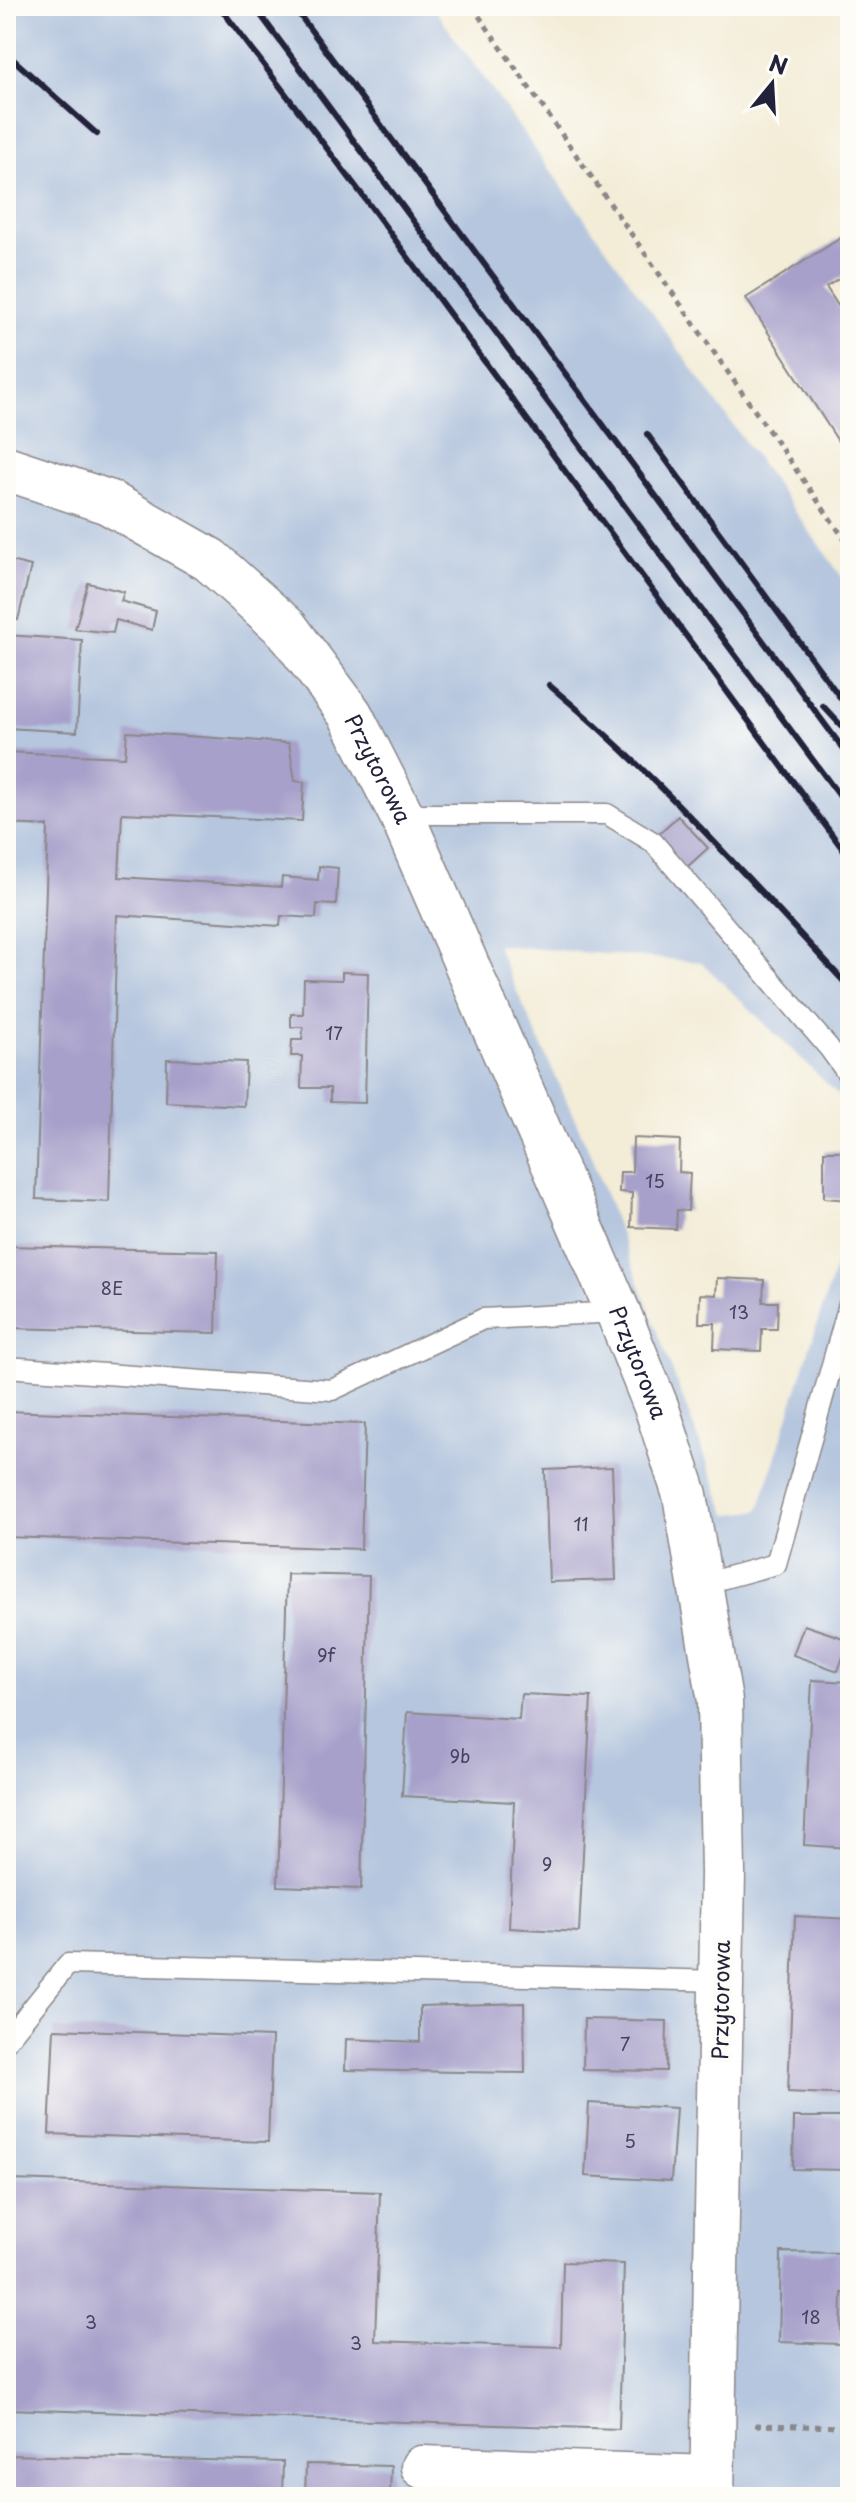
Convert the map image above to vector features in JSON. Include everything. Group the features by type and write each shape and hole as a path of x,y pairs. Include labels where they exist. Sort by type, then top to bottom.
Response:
{"street":[{"name":"Przytorowa","path":"6,468 108,502 210,560 287,629 350,714 401,814 618,1312 657,1409 685,1495 720,1701 722,1981 712,2487"},
{"path":"422,2467 712,2487"}],"lane":[{"path":"401,814 607,814 653,842 829,1048 850,1077"},
{"path":"702,1584 776,1564 850,1301"},
{"path":"6,1367 332,1390 483,1319 618,1312"},
{"path":"6,2041 68,1964 722,1981"}],"path":[{"path":"472,6 850,547"},
{"path":"714,2423 850,2427"}],"shaded area":[{"path":"6,6 432,6 850,588 850,1106 701,962 496,945 587,1146 727,1515 759,1510 836,1264 850,1265 850,2497 6,2497"}],"building":[{"path":"850,232 850,272 826,287 850,324 850,433 838,441 746,298"},
{"path":"6,560 31,566 18,620 6,616"},
{"path":"88,583 124,592 121,601 156,611 152,630 116,620 113,633 75,629"},
{"path":"6,635 82,640 77,732 6,728"},
{"path":"127,732 289,743 295,781 304,782 302,821 122,813 119,877 281,887 282,877 318,880 319,866 338,868 336,905 317,904 316,918 281,916 280,926 117,915 109,1202 36,1199 48,826 6,824 6,752 125,757"},
{"path":"678,816 708,848 685,869 655,837"},
{"path":"342,972 368,973 365,1103 330,1102 330,1088 301,1088 302,1056 291,1056 292,1040 302,1040 303,1027 291,1027 291,1014 303,1014 304,979 342,980"},
{"path":"167,1059 246,1062 244,1106 166,1102"},
{"path":"633,1138 680,1140 679,1172 690,1173 688,1211 677,1210 676,1229 631,1227 632,1193 619,1192 620,1172 632,1172"},
{"path":"824,1151 850,1151 850,1200 824,1198"},
{"path":"6,1246 218,1251 216,1333 6,1328"},
{"path":"717,1278 764,1280 763,1302 778,1302 777,1329 762,1329 761,1351 714,1349 715,1323 699,1323 700,1294 716,1295"},
{"path":"6,1411 365,1424 361,1549 6,1537"},
{"path":"612,1467 616,1580 549,1582 545,1470"},
{"path":"287,1574 369,1576 361,1889 278,1886"},
{"path":"804,1625 849,1640 838,1671 793,1655"},
{"path":"812,1680 850,1682 850,1848 804,1845"},
{"path":"521,1694 591,1697 579,1932 509,1928 514,1802 402,1796 407,1712 519,1719"},
{"path":"795,1916 850,1919 850,2095 788,2092"},
{"path":"524,2003 525,2073 345,2070 346,2039 420,2042 420,2006"},
{"path":"584,2019 667,2021 666,2071 583,2070"},
{"path":"54,2029 272,2037 268,2142 49,2134"},
{"path":"589,2103 676,2108 671,2181 585,2176"},
{"path":"794,2117 850,2117 850,2170 793,2169"},
{"path":"12,2180 380,2192 375,2341 561,2347 563,2262 624,2264 619,2429 6,2409"},
{"path":"781,2252 850,2253 850,2293 842,2293 841,2344 779,2342"},
{"path":"6,2455 283,2462 282,2497 6,2497"},
{"path":"306,2464 391,2466 390,2497 305,2497"}],"railway":[{"path":"219,6 360,192 850,859"},
{"path":"254,6 850,810"},
{"path":"293,6 850,758"},
{"path":"6,53 97,134"},
{"path":"647,434 850,711"},
{"path":"549,685 667,793 850,988"},
{"path":"823,706 850,735"}]}
